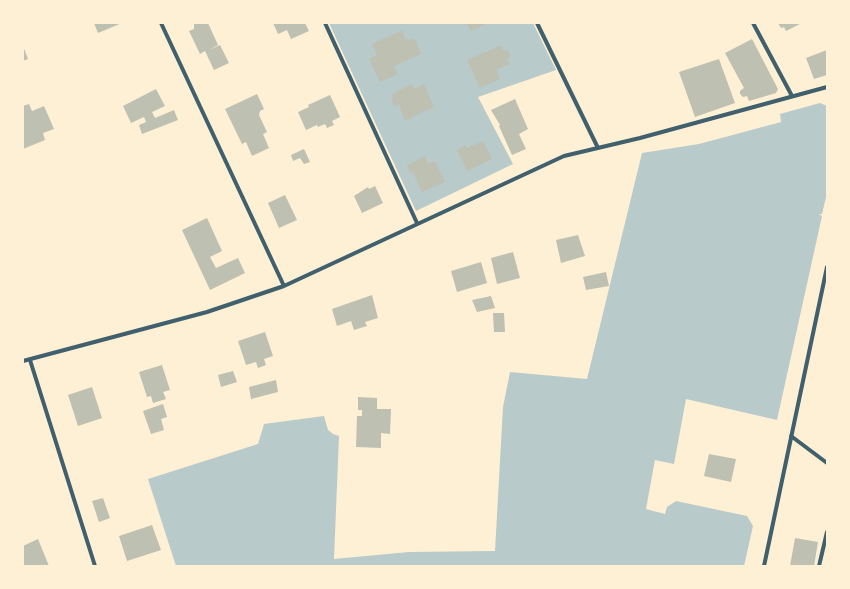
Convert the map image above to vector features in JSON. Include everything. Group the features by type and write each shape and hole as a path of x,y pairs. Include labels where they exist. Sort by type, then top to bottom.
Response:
{"street":[{"path":"161,23 284,286"},
{"path":"325,23 417,223"},
{"path":"537,23 598,148"},
{"path":"753,23 792,96"},
{"path":"23,361 207,312 284,286 564,156 640,138 827,86"},
{"path":"764,566 827,267"},
{"path":"30,360 94,566"},
{"path":"791,436 827,463"},
{"path":"819,566 827,532"}],"shaded area":[{"path":"329,23 533,23 556,70 478,97 513,164 416,211"},
{"path":"820,103 827,106 827,193 822,214 819,214 822,216 777,420 686,399 674,464 655,460 646,509 665,514 667,507 676,501 747,516 753,526 744,566 176,566 148,479 258,444 264,424 324,416 328,430 339,436 334,559 409,552 495,551 503,407 510,372 587,379 642,153 699,144 781,122 780,114"}],"building":[{"path":"94,23 122,23 98,33"},
{"path":"194,23 208,23 218,45 209,50 220,45 229,63 214,70 205,51 200,54 189,31 194,29"},
{"path":"273,23 305,23 309,31 291,39 287,30 278,34"},
{"path":"467,23 488,23 471,31"},
{"path":"778,23 802,23 786,31 784,27 781,28"},
{"path":"402,30 405,38 409,40 414,38 421,54 394,66 398,74 380,82 369,59 377,55 372,44"},
{"path":"752,39 778,89 776,93 749,101 747,96 743,97 740,94 740,91 744,88 725,53"},
{"path":"501,45 503,50 508,50 511,55 507,59 510,64 496,70 500,79 480,88 467,60"},
{"path":"23,46 28,59 23,61"},
{"path":"827,50 827,75 814,79 806,58"},
{"path":"719,59 735,103 695,117 679,72"},
{"path":"412,84 414,89 424,84 434,107 405,121 399,104 395,106 391,99 393,97 392,94"},
{"path":"156,89 165,106 152,112 155,118 174,110 178,120 142,134 139,125 146,122 144,117 131,123 123,106"},
{"path":"257,94 264,109 260,111 259,115 267,132 263,134 269,148 252,156 246,142 242,144 225,109"},
{"path":"330,95 340,117 332,121 334,125 327,128 325,124 318,127 317,125 306,130 298,112 309,107 308,105"},
{"path":"515,99 528,129 519,134 526,149 512,155 499,126 500,125 491,110"},
{"path":"29,104 32,111 44,106 54,129 43,133 45,140 23,149 23,106"},
{"path":"483,141 492,159 467,171 457,150 466,145 467,148"},
{"path":"304,149 310,162 304,164 300,158 293,161 291,155"},
{"path":"425,156 428,164 435,161 445,182 422,192 413,172 410,173 407,165"},
{"path":"375,186 383,203 362,213 354,196 368,187 369,189"},
{"path":"285,195 297,220 279,228 268,203"},
{"path":"207,218 222,251 210,257 216,268 238,258 245,273 210,290 182,230"},
{"path":"578,235 585,256 561,263 556,240"},
{"path":"513,252 520,278 497,284 491,258"},
{"path":"481,262 487,283 457,292 451,271"},
{"path":"606,272 609,286 586,290 583,277"},
{"path":"372,295 378,318 365,322 367,326 354,330 351,321 337,326 332,309"},
{"path":"491,296 495,308 477,312 472,300"},
{"path":"493,313 504,313 505,332 494,332"},
{"path":"265,332 273,356 264,359 266,365 258,368 256,362 246,365 238,341"},
{"path":"162,365 170,390 163,392 166,399 153,403 151,396 147,397 139,372"},
{"path":"233,371 237,382 221,387 218,375"},
{"path":"276,380 278,392 251,399 249,387"},
{"path":"92,387 102,418 78,426 68,395"},
{"path":"358,397 377,398 377,409 391,409 390,434 381,433 381,448 356,447 357,416 362,416 362,410 358,410"},
{"path":"163,404 167,417 161,419 164,430 151,434 143,411"},
{"path":"709,454 736,459 731,482 704,476"},
{"path":"103,498 110,518 99,522 92,501"},
{"path":"152,525 161,550 127,561 119,536"},
{"path":"795,538 818,542 814,566 790,566"},
{"path":"38,539 49,566 23,566 23,546"}]}
